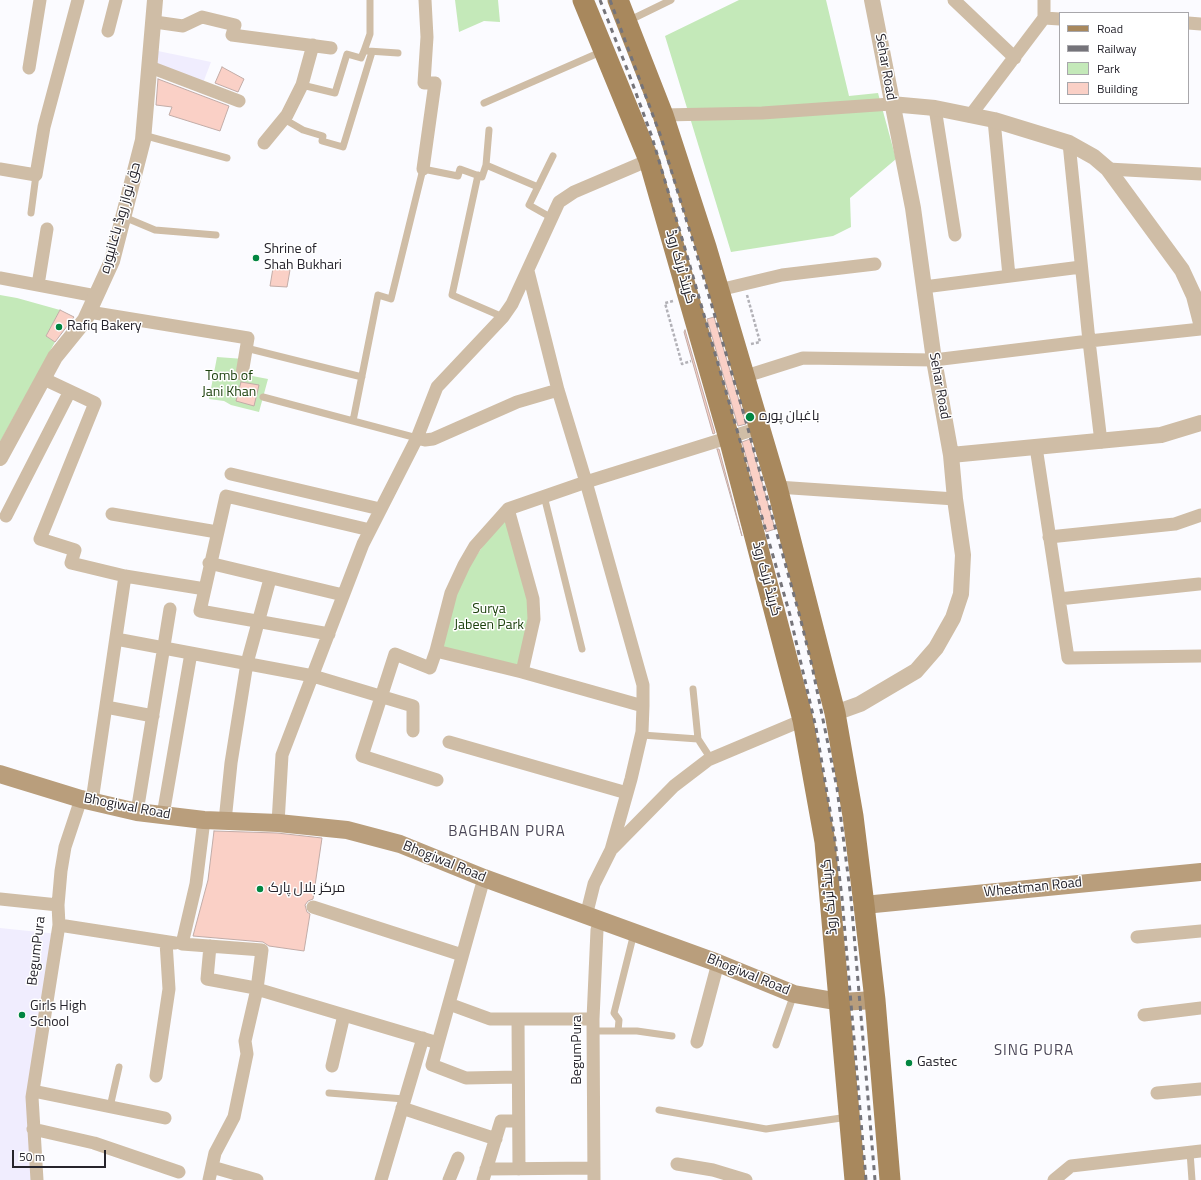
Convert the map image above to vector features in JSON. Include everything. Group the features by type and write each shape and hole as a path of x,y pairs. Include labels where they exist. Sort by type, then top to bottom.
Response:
{"main road":[{"name":"گرینڈ ٹرنک روڈ","path":"583,0 649,160 729,438 803,720 824,842 840,1002 855,1180"},
{"path":"618,0 664,116 719,290 743,377 777,487 835,714 853,816 864,905 875,1000 890,1180"},
{"name":"Bhogiwal Road","path":"0,774 87,800 137,812 204,820 278,823 347,830 400,844 484,878 593,919 634,932 718,963 794,994 840,1002 875,1000"},
{"name":"Wheatman Road","path":"864,905 1201,872"}],"street":[{"path":"29,68 40,0"},
{"path":"0,169 36,175 44,127 78,0"},
{"path":"108,31 116,0"},
{"name":"حق نواز روڈ باغانپورہ","path":"0,458 55,357 85,320 112,260 143,135 156,0"},
{"path":"423,169 435,83 424,83 427,37 425,0"},
{"name":"Sehar Road","path":"835,714 860,704 916,671 936,648 953,618 962,594 964,555 955,499 951,455 934,360 913,208 891,104 872,0"},
{"path":"954,0 1015,58"},
{"path":"970,116 1044,18 1044,0"},
{"path":"154,22 183,26 202,18 235,25 232,35 331,48"},
{"path":"1044,18 1059,19"},
{"path":"1189,23 1201,24"},
{"path":"264,143 284,118 302,85 313,45"},
{"path":"150,67 239,101"},
{"path":"664,116 762,113 891,104 935,108 994,120 1069,144 1094,157 1108,169 1182,270 1194,296 1201,323"},
{"path":"935,108 955,235"},
{"path":"994,120 1010,276"},
{"path":"1069,144 1081,267 1101,442"},
{"path":"278,823 282,755 370,530 417,438 437,386 503,317 512,304 559,202 574,192 649,160"},
{"path":"1108,169 1201,174"},
{"path":"38,285 47,229"},
{"path":"719,290 782,275 876,264"},
{"path":"924,287 1081,267"},
{"path":"528,271 558,390 586,482 643,685 642,735 611,850"},
{"path":"0,278 96,296"},
{"path":"89,312 248,338 242,374"},
{"path":"743,377 803,358 934,360 1089,340 1201,329"},
{"path":"44,379 95,403 40,540 75,550 71,563 125,576 205,589"},
{"path":"417,438 425,440 433,439 517,402 558,390"},
{"path":"6,516 70,391"},
{"path":"951,455 1101,442 1160,435 1201,423"},
{"path":"437,780 362,756 395,654 430,668 451,593 475,546 508,510 586,482 759,428"},
{"path":"1036,447 1068,658 1201,656"},
{"path":"231,474 380,509"},
{"path":"777,487 955,499"},
{"path":"329,634 200,611 209,564 226,496 370,530"},
{"path":"508,510 534,599 534,619 522,672"},
{"path":"112,514 217,532"},
{"path":"1049,537 1175,524 1201,514"},
{"path":"209,564 344,595"},
{"name":"BegumPura","path":"37,1180 32,1091 59,925 58,905 61,871 65,847 87,800 106,707 125,576"},
{"path":"225,821 231,763 247,663 270,579"},
{"path":"1059,599 1199,584"},
{"path":"137,812 170,608"},
{"path":"116,639 313,676 381,696 413,706 413,731"},
{"path":"436,651 522,672 643,706"},
{"path":"163,815 191,653"},
{"path":"106,707 152,716"},
{"path":"611,850 674,786 711,759 803,720"},
{"path":"449,742 627,793"},
{"path":"182,944 196,884 204,820"},
{"name":"BegumPura","path":"594,1174 593,1025 597,930 593,919 594,884 611,850"},
{"path":"484,878 432,1065 466,1078 518,1077"},
{"path":"0,899 58,905"},
{"path":"313,907 462,955"},
{"path":"59,925 182,944 262,950 257,989 245,1041 247,1054 234,1117 215,1153 209,1180"},
{"path":"1137,937 1201,931"},
{"path":"156,1076 169,988 166,942"},
{"path":"210,946 207,979 257,989 423,1038 438,1044"},
{"path":"696,1042 718,963"},
{"path":"449,1004 490,1019 518,1019 593,1025"},
{"path":"1144,1015 1201,1008"},
{"path":"332,1066 344,1015"},
{"path":"518,1019 519,1169"},
{"path":"381,1180 423,1038"},
{"path":"1157,1093 1201,1089"},
{"path":"32,1091 165,1118"},
{"path":"403,1103 496,1139"},
{"path":"518,1121 501,1121 485,1175 519,1169 594,1174"},
{"path":"33,1129 94,1143 179,1172"},
{"path":"1054,1180 1071,1166 1196,1151"},
{"path":"449,1180 458,1158"},
{"path":"677,1164 720,1176 746,1180"},
{"path":"212,1167 257,1180"}],"lane":[{"path":"284,118 303,130 323,136 322,141 343,147 368,51 370,34 370,0"},
{"path":"626,22 671,0"},
{"path":"302,85 335,93 347,54 361,58 368,51 398,53"},
{"path":"484,103 603,51"},
{"path":"353,421 378,295 391,299 423,169 458,176 460,169 482,177 486,165 489,130"},
{"path":"143,135 226,158"},
{"path":"552,218 529,205 553,156"},
{"path":"486,165 538,187"},
{"path":"31,213 36,175"},
{"path":"478,175 452,294 503,317"},
{"path":"123,216 155,230 216,235"},
{"path":"246,348 362,377"},
{"path":"263,396 417,438"},
{"path":"544,496 582,649"},
{"path":"693,689 698,739 711,759"},
{"path":"642,735 698,739"},
{"path":"618,1031 619,1020 614,1013 634,932"},
{"path":"776,1045 794,994"},
{"path":"593,1025 618,1031 636,1031 672,1036"},
{"path":"110,1107 118,1066"},
{"path":"328,1093 403,1103"},
{"path":"659,1110 766,1129 850,1117"},
{"path":"1192,1180 1196,1151"}],"path":[{"path":"746,292 760,342"},
{"path":"668,315 682,364 692,361"}],"shaded area":[{"path":"158,51 211,62 203,83 157,67"},
{"name":"Girls High School","path":"0,928 58,934 32,1097 38,1180 0,1180"}],"green space":[{"path":"455,0 498,0 500,22 484,21 459,32"},
{"path":"739,0 826,0 849,96 878,93 896,159 850,198 851,227 833,236 731,252 665,36"},
{"path":"0,295 17,298 60,310 46,336 55,342 0,442"},
{"name":"Tomb of Jani Khan","path":"217,357 244,359 242,374 268,379 259,412 231,405 224,401 209,399"},
{"name":"Surya Jabeen Park","path":"508,509 533,599 522,672 436,651 451,593"}],"building":[{"path":"222,67 244,79 238,92 215,83"},
{"path":"158,79 229,106 220,131 169,115 172,107 156,105"},
{"path":"273,268 290,270 287,287 270,286"},
{"name":"Rafiq Bakery","path":"60,310 74,317 55,342 46,336"},
{"path":"714,317 746,424 738,426 707,319"},
{"path":"685,330 715,433 713,434 684,332"},
{"name":"Tomb of Jani Khan","path":"241,382 259,385 254,406 236,401"},
{"path":"750,439 775,529 766,532 742,442"},
{"path":"717,449 719,449 742,536"},
{"name":"مرکز بلال پارک","path":"214,831 277,833 322,838 313,899 308,901 305,905 307,912 310,914 304,951 269,946 263,942 193,936 208,880"}],"railway":[{"path":"600,0 652,137 790,615 816,728 835,840 842,898 866,1180"},
{"path":"610,0 661,137 694,245 745,418 812,666 837,788 851,899 875,1180"}],"place":[{"name":"Shrine of Shah Bukhari","path":"256,258"},
{"name":"Rafiq Bakery","path":"59,327"},
{"name":"باغبان پورہ","path":"750,417"},
{"name":"مرکز بلال پارک","path":"260,889"},
{"name":"Girls High School","path":"22,1015"},
{"name":"Gastec","path":"909,1063"}],"district":[{"name":"BAGHBAN PURA","path":"507,832"},
{"name":"SING PURA","path":"1034,1051"}]}
